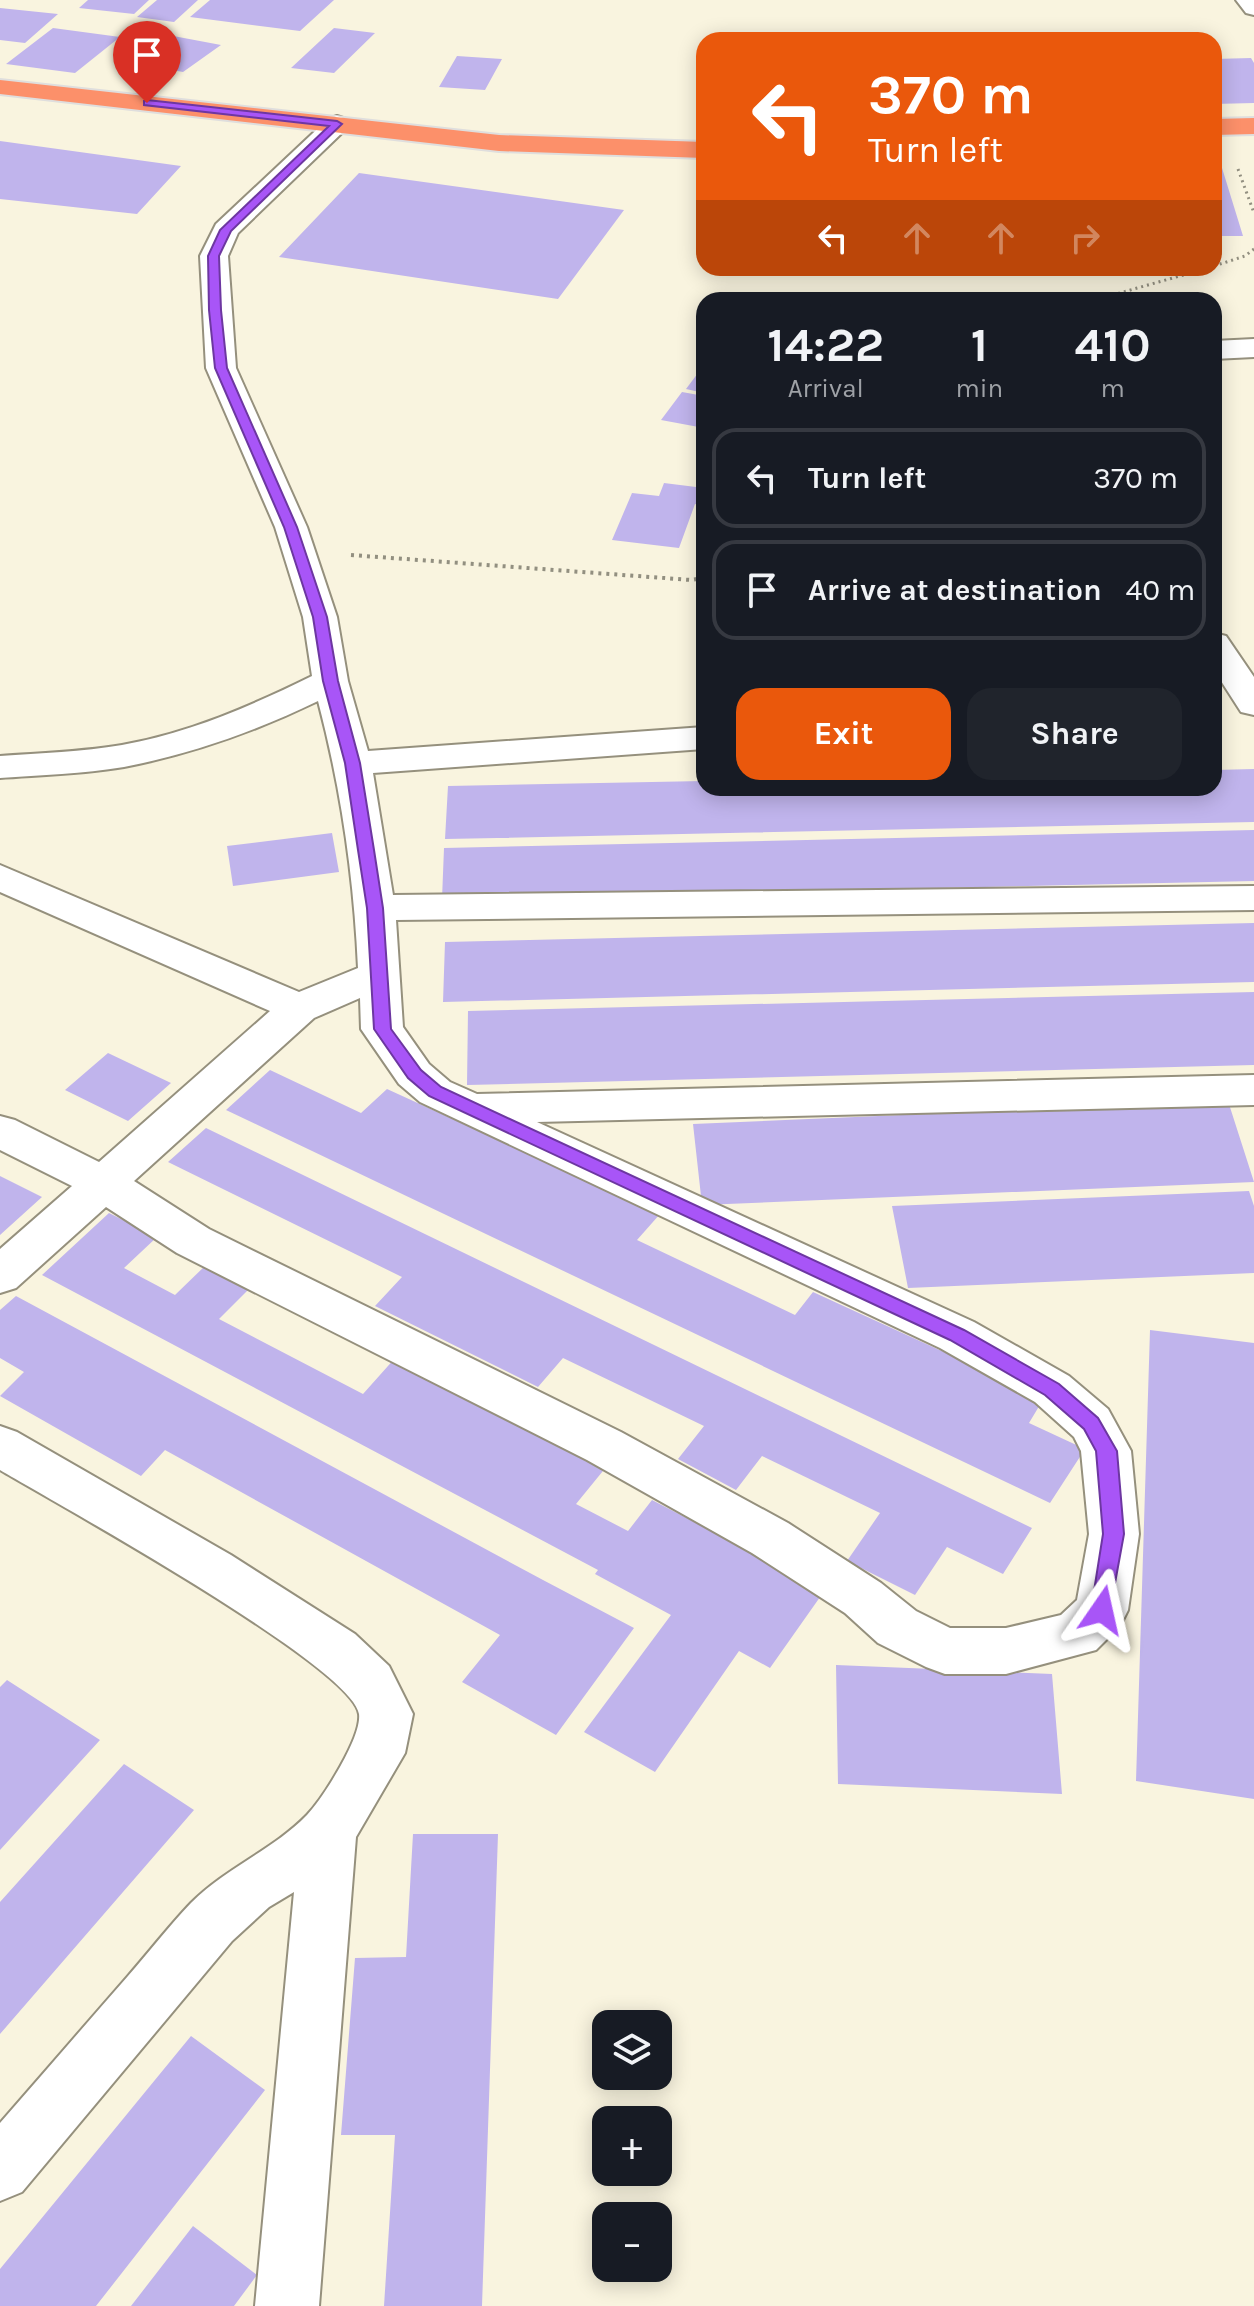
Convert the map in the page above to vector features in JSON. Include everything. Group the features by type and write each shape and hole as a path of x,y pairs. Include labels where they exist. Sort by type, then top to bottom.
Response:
{"highway":[{"path":"0,87 499,143 696,150"},
{"path":"1222,127 1254,126"}],"street":[{"path":"1248,0 1254,8"},
{"path":"0,1131 103,1183 193,1241 604,1446 743,1523 863,1598 897,1627 945,1651 1006,1651 1077,1634 1102,1610 1114,1534 1106,1451 1091,1423 1052,1389 957,1335 435,1092 414,1074 382,1029 375,908 353,763 330,681 320,617 299,551 221,368 215,310 214,256 226,230 337,124"},
{"path":"1222,350 1254,348"},
{"path":"1222,655 1253,703"},
{"path":"0,767 119,757 168,747 213,734 277,708 330,681"},
{"path":"1222,705 1253,703"},
{"path":"353,763 696,739"},
{"path":"0,877 299,1008"},
{"path":"375,908 1254,898"},
{"path":"0,1276 299,1008 378,975"},
{"path":"470,1109 1254,1090"},
{"path":"0,1446 213,1570 336,1650 370,1682 386,1714 378,1753 328,1832 287,1866 249,1888 212,1922 0,2170"},
{"path":"287,2306 328,1832"}],"path":[{"path":"1222,263 1245,256 1254,249"},
{"path":"1123,292 1180,276"},
{"path":"299,551 696,579"}],"building":[{"path":"88,0 149,0 134,14 79,8"},
{"path":"157,0 198,0 174,22 137,17"},
{"path":"210,0 334,0 300,31 190,17"},
{"path":"0,8 58,14 25,43 0,40"},
{"path":"53,28 120,37 75,73 6,64"},
{"path":"334,28 375,33 334,73 291,68"},
{"path":"168,35 221,45 183,72 129,62"},
{"path":"457,56 502,59 485,90 439,87"},
{"path":"1251,58 1254,63 1254,103 1222,104 1222,59"},
{"path":"0,141 181,166 137,214 0,199"},
{"path":"1222,168 1243,236 1222,236"},
{"path":"359,173 624,210 558,299 279,257"},
{"path":"696,376 696,391 686,389"},
{"path":"682,392 696,395 696,427 661,420"},
{"path":"664,483 696,487 696,504 679,548 612,540 632,493 659,496"},
{"path":"1254,769 1254,822 445,839 448,786 696,781 696,796 1222,796 1222,770"},
{"path":"1254,830 1254,881 442,899 444,848"},
{"path":"332,833 339,872 233,886 227,846"},
{"path":"1254,923 1254,982 443,1002 445,942"},
{"path":"1254,992 1254,1065 467,1085 468,1011"},
{"path":"108,1053 171,1083 128,1121 65,1090"},
{"path":"270,1070 361,1113 387,1089 660,1214 637,1240 795,1315 813,1292 1044,1398 1029,1423 1085,1449 1050,1503 226,1110"},
{"path":"1228,1101 1254,1182 702,1205 693,1124"},
{"path":"206,1128 1032,1528 1003,1574 947,1547 915,1595 847,1561 880,1513 762,1456 736,1490 678,1459 704,1426 563,1358 538,1387 375,1306 402,1277 168,1162"},
{"path":"0,1176 42,1197 0,1235"},
{"path":"1249,1191 1254,1206 1254,1273 908,1288 892,1206"},
{"path":"109,1213 157,1237 124,1268 175,1295 208,1263 252,1286 219,1319 363,1394 396,1357 607,1466 576,1504 628,1531 652,1500 825,1590 770,1668 739,1651 655,1772 584,1732 671,1615 595,1574 598,1570 42,1275"},
{"path":"16,1296 634,1628 556,1735 462,1682 500,1635 165,1450 141,1476 0,1396 24,1372 0,1358 0,1310"},
{"path":"1150,1330 1254,1343 1254,1799 1136,1781"},
{"path":"836,1665 1052,1674 1062,1794 838,1784"},
{"path":"7,1680 100,1740 0,1850 0,1687"},
{"path":"124,1764 194,1810 0,2034 0,1902"},
{"path":"413,1834 498,1834 482,2306 384,2306 395,2135 341,2135 355,1958 406,1957"},
{"path":"191,2036 265,2090 96,2306 0,2306 0,2269"},
{"path":"193,2226 257,2275 234,2306 131,2306"}],"route":[{"path":"147,103 337,124 226,230 214,256 215,310 221,368 291,527 320,617 330,681 353,763 375,908 382,1029 414,1074 435,1092 957,1335 1052,1389 1091,1423 1106,1451 1114,1534 1102,1610"}]}
